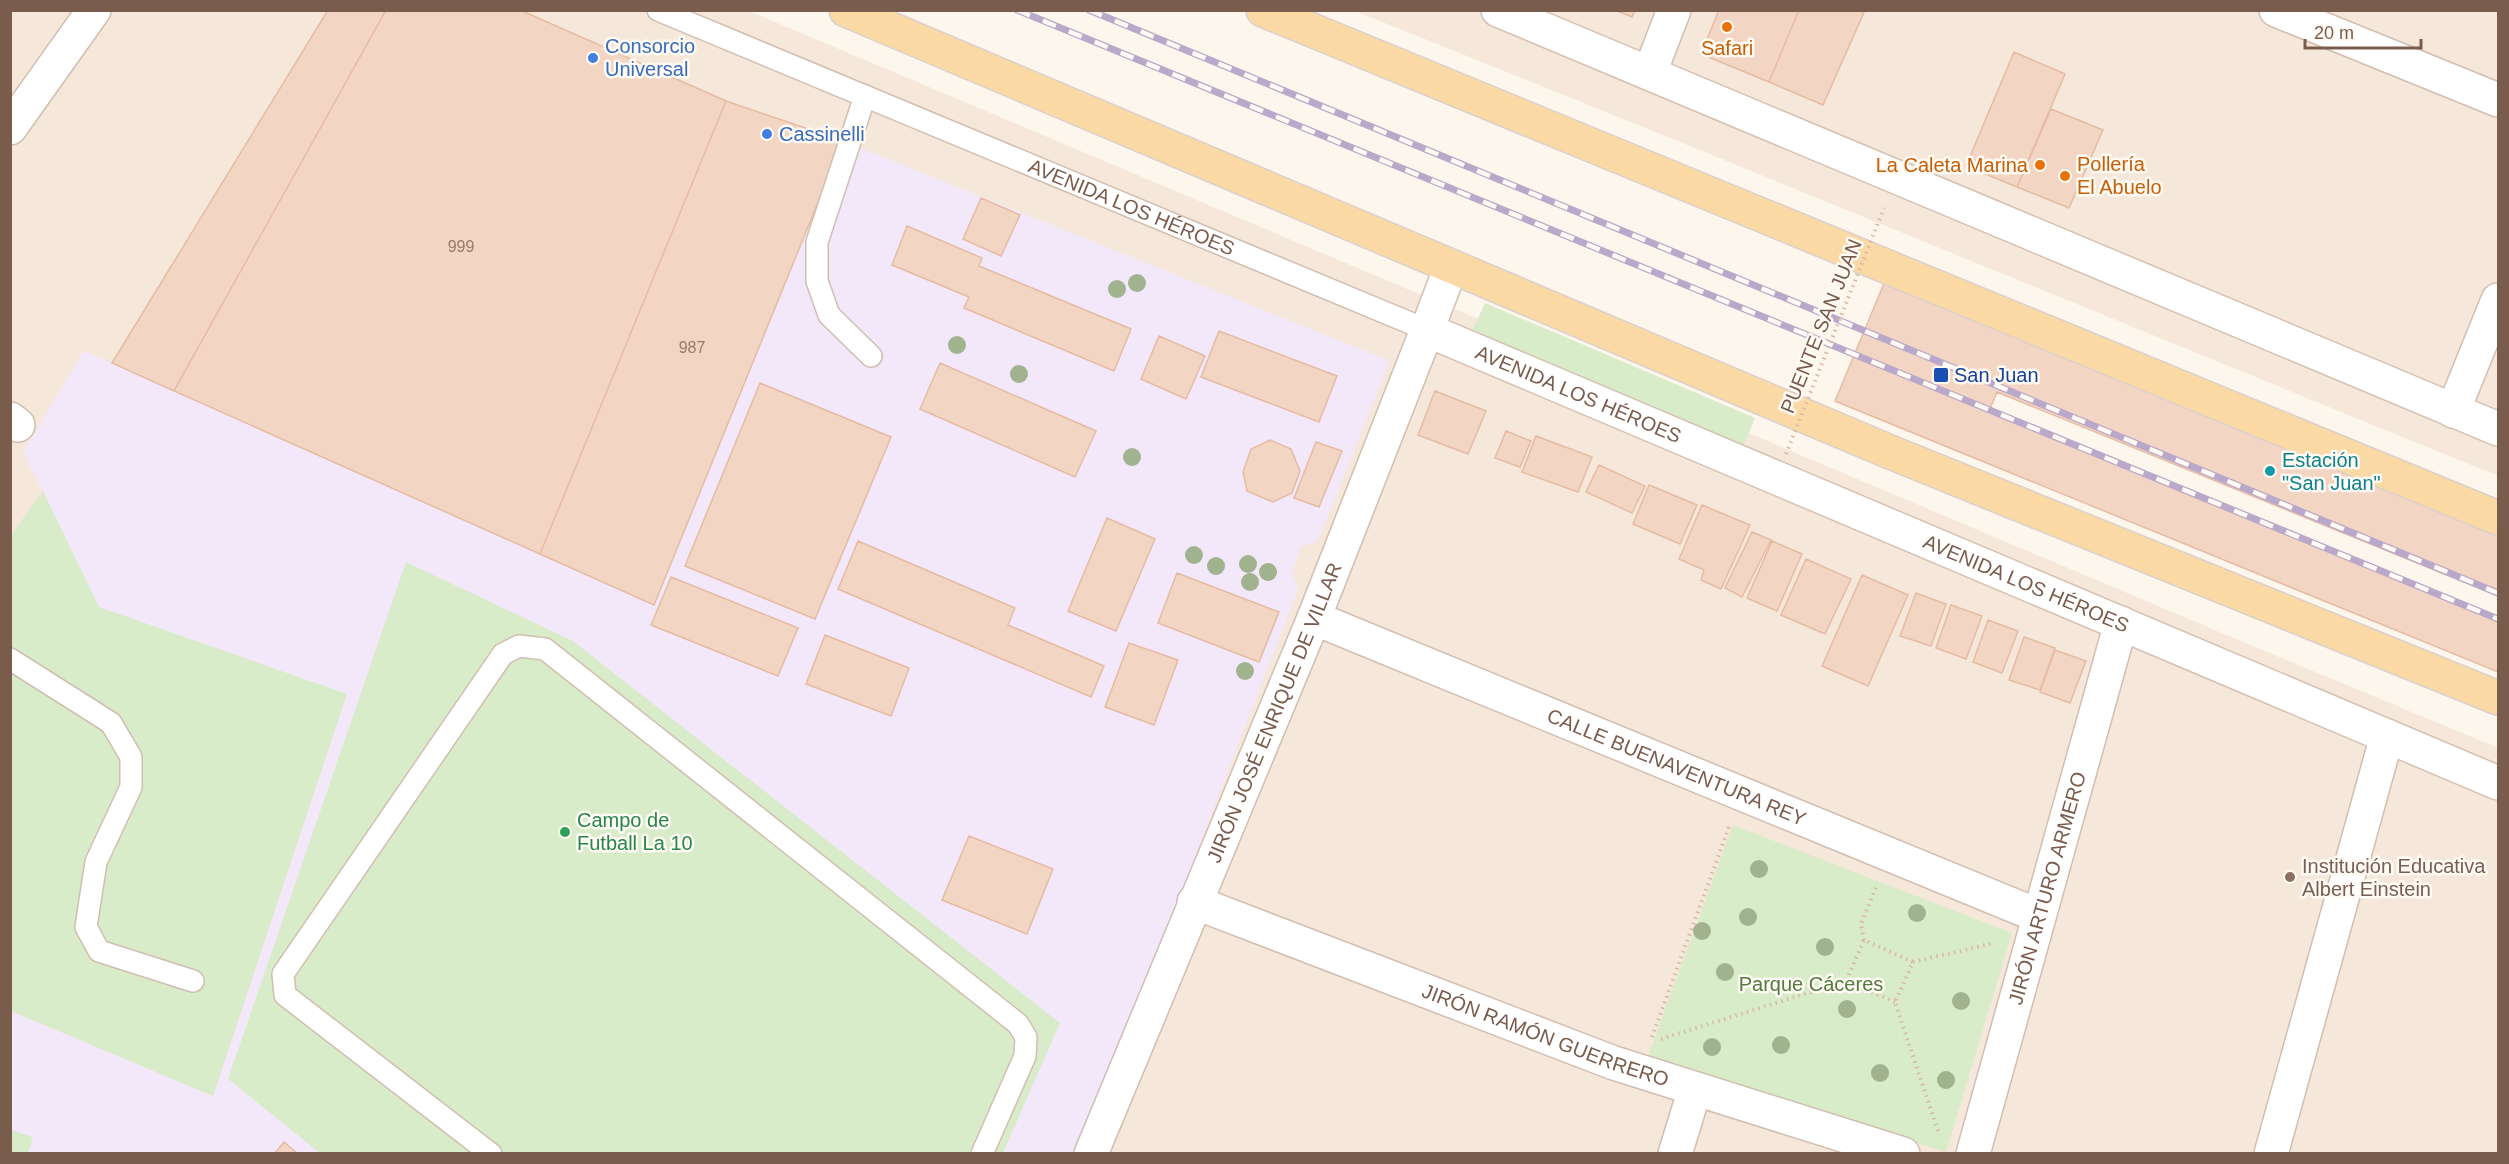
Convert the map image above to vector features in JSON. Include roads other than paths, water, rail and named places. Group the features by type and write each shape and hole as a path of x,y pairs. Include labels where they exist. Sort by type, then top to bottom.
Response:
{"main road":[{"path":"846,10 1890,452 2499,698"},
{"path":"1263,10 2499,518"}],"street":[{"path":"10,128 94,10"},
{"path":"1498,10 1650,72 2002,223 2499,429"},
{"path":"1650,72 1674,10"},
{"path":"2290,13 2499,100"},
{"name":"JIRÓN JOSÉ ENRIQUE DE VILLAR","path":"1091,1154 1314,618 1451,267"},
{"path":"2453,411 2499,300"},
{"name":"AVENIDA LOS HÉROES","path":"1427,330 2499,783"},
{"name":"CALLE BUENAVENTURA REY","path":"1314,618 2039,916"},
{"name":"JIRÓN ARTURO ARMERO","path":"1973,1154 2121,623"},
{"path":"2271,1154 2387,736"},
{"name":"JIRÓN RAMÓN GUERRERO","path":"1194,903 1614,1063 1903,1154"},
{"path":"1675,1154 1695,1089"}],"lane":[{"name":"AVENIDA LOS HÉROES","path":"658,10 1427,330"},
{"path":"865,96 817,242 817,281 829,315 871,356"},
{"path":"491,1154 285,995 283,974 503,654 519,646 545,649 1018,1024 1026,1037 1025,1056 982,1154"},
{"path":"10,659 111,723 131,757 131,787 96,862 86,927 99,951 193,981"}],"railway":[{"path":"1017,10 2498,619"},
{"path":"1089,10 2498,593"}],"place":[{"name":"Safari","path":"1727,27"},
{"name":"Consorcio Universal","path":"593,58"},
{"name":"Cassinelli","path":"767,134"},
{"name":"La Caleta Marina","path":"2040,165"},
{"name":"Pollería El Abuelo","path":"2065,176"},
{"name":"San Juan","path":"1941,375"},
{"name":"Estación \"San Juan\"","path":"2270,471"},
{"name":"Campo de Futball La 10","path":"565,832"},
{"name":"Institución Educativa Albert Einstein","path":"2290,877"}],"park label":[{"name":"Parque Cáceres","path":"1811,984"}]}
